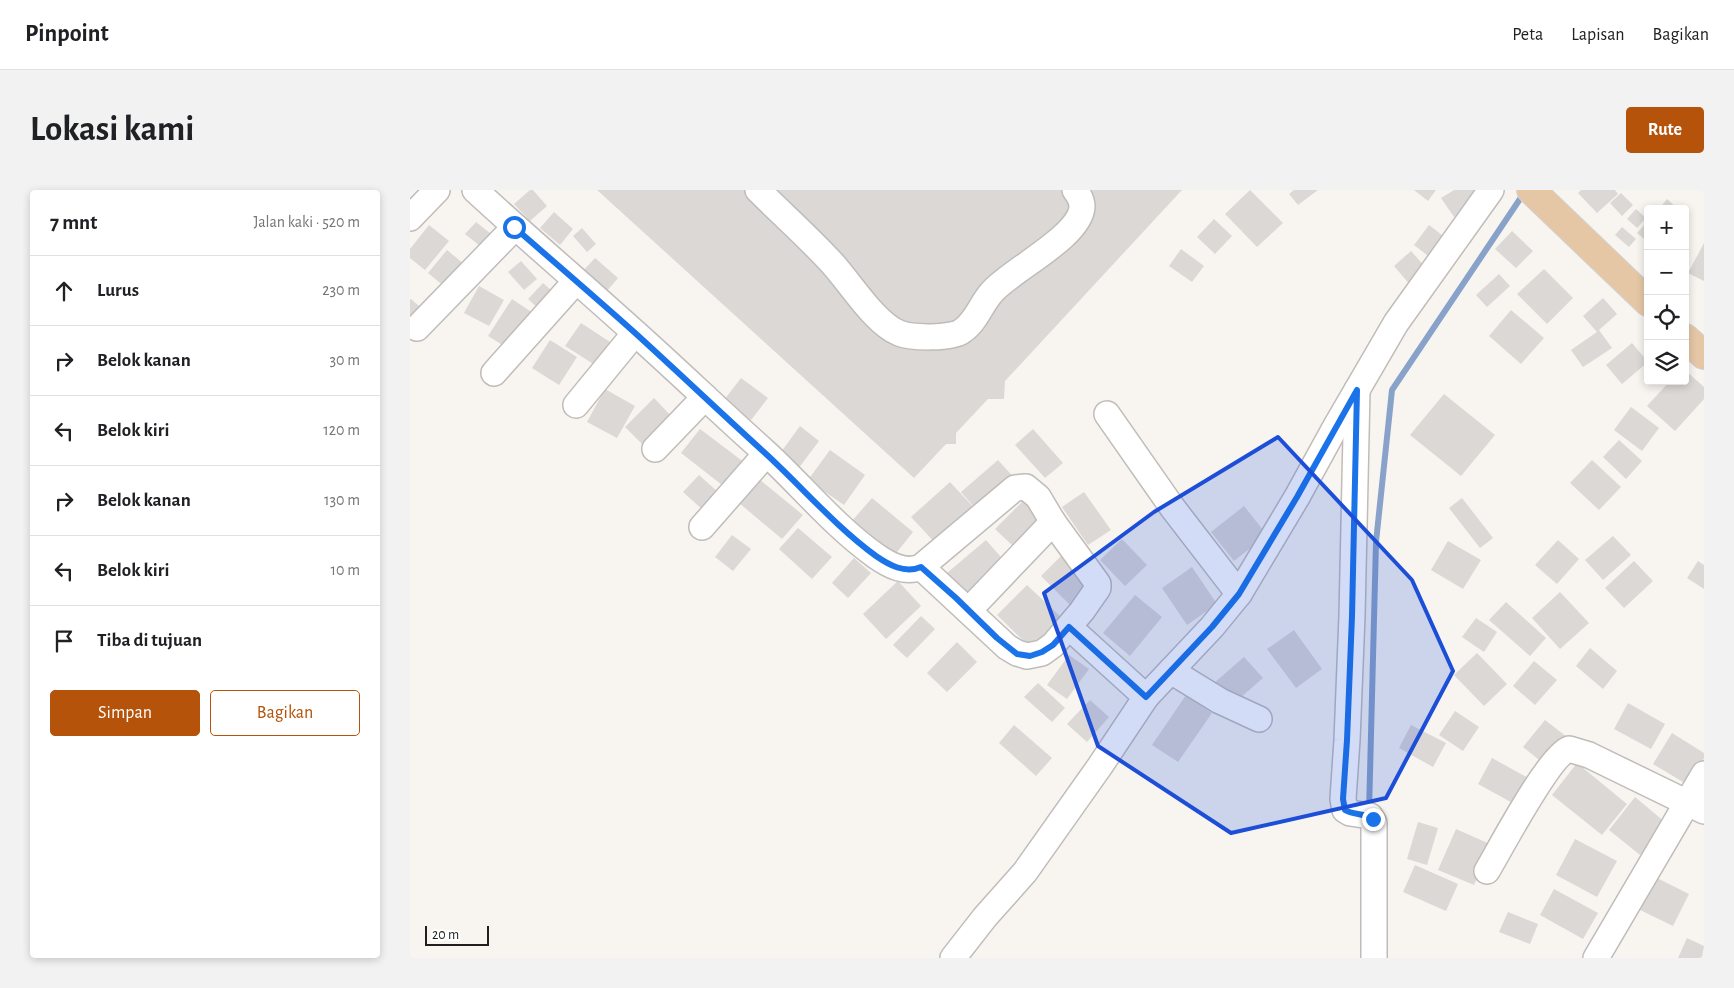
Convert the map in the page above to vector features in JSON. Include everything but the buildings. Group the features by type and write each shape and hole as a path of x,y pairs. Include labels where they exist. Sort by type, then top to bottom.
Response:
{"main road":[{"path":"1532,190 1644,298"},
{"path":"1687,340 1704,355"}],"street":[{"path":"410,218 437,190"},
{"path":"475,190 705,397 766,454 833,521 894,567 915,570 921,567 1019,487 1026,488 1038,497 1052,522 1098,584 1097,590 1091,599 1053,645 1042,652 1027,656 1017,654 1007,647 921,567"},
{"path":"758,190 832,262 868,307 883,322 898,333 908,336 924,336 962,332 973,320 991,292 1067,233 1079,218 1082,208 1081,199 1076,190"},
{"path":"953,958 985,916 1025,872 1146,697 1212,627 1239,594 1297,497 1396,323 1491,190"},
{"path":"417,328 514,227"},
{"path":"494,373 576,281"},
{"path":"576,405 635,333"},
{"path":"1357,390 1352,616 1343,799 1345,810 1360,815 1374,823 1374,958"},
{"path":"656,449 705,397"},
{"path":"1107,414 1172,507 1239,594"},
{"path":"702,527 766,454"},
{"path":"969,610 1052,522"},
{"path":"1069,627 1146,697"},
{"path":"1171,671 1226,704 1259,719"},
{"path":"1487,871 1536,787 1560,754 1567,750 1573,749 1590,755 1696,807"},
{"path":"1596,958 1696,807 1704,774"}],"highlighted area":[{"path":"1278,437 1412,580 1453,671 1386,798 1231,833 1098,746 1044,593 1154,512"}],"waterway":[{"path":"1369,812 1376,542 1392,390 1524,193"}],"route":[{"path":"514,227 705,397 766,454 833,521 877,556 894,567 906,570 915,570 921,567 997,638 1017,654 1030,656 1042,652 1053,645 1069,627 1146,697 1212,627 1239,594 1297,497 1357,390 1352,616 1343,806 1350,813 1370,816 1373,819"}]}
